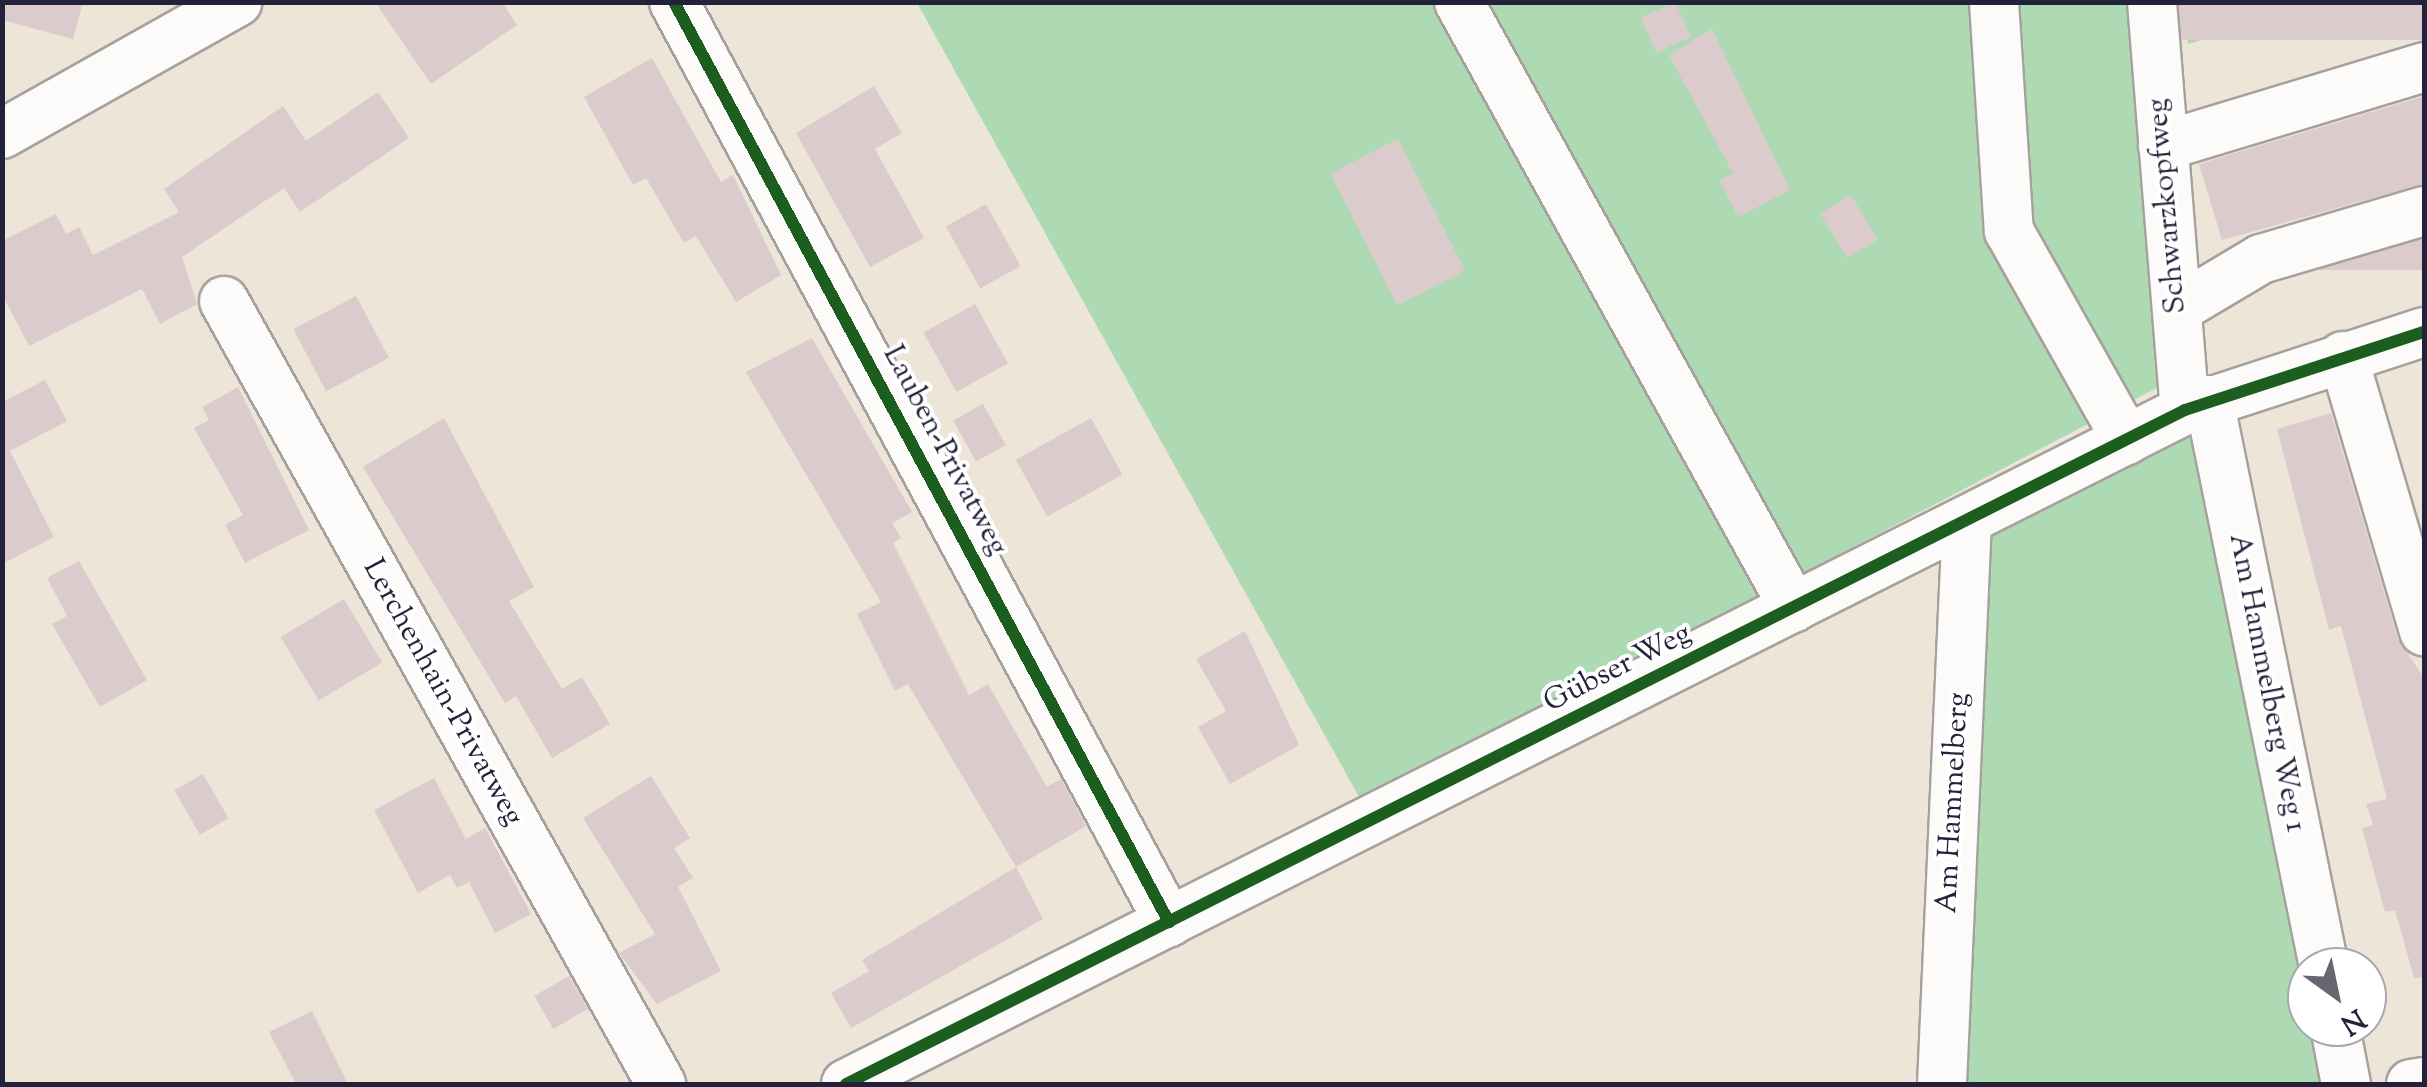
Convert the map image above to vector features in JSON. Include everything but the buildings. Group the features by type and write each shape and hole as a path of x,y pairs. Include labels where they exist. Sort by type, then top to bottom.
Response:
{"street":[{"path":"2,134 237,2"},
{"name":"Lauben-Privatweg","path":"674,2 1170,922"},
{"path":"1460,2 1794,608"},
{"path":"1994,2 2009,231 2127,440"},
{"name":"Schwarzkopfweg","path":"2152,2 2177,309 2197,405"},
{"path":"2162,146 2424,67"},
{"path":"2177,309 2261,259 2424,210"},
{"name":"Lerchenhain-Privatweg","path":"224,302 661,1084"},
{"name":"Gübser Weg","path":"846,1084 2197,405 2424,332"},
{"path":"2343,356 2424,630"},
{"name":"Am Hammelberg Weg 1","path":"2197,405 2319,947"},
{"name":"Am Hammelberg","path":"1942,1084 1967,521"},
{"path":"2339,1047 2346,1084"},
{"path":"2410,1084 2424,1082"}],"green space":[{"path":"2186,2 2326,2 2326,3 2188,44"},
{"path":"917,3 2134,3 2172,380 1363,804"},
{"path":"2209,400 2304,947 2287,947 2287,1047 2339,1047 2346,1084 1942,1084 1967,521"}],"cycle path":[{"path":"674,2 1169,922"},
{"path":"846,1084 2185,410 2424,332"}]}
